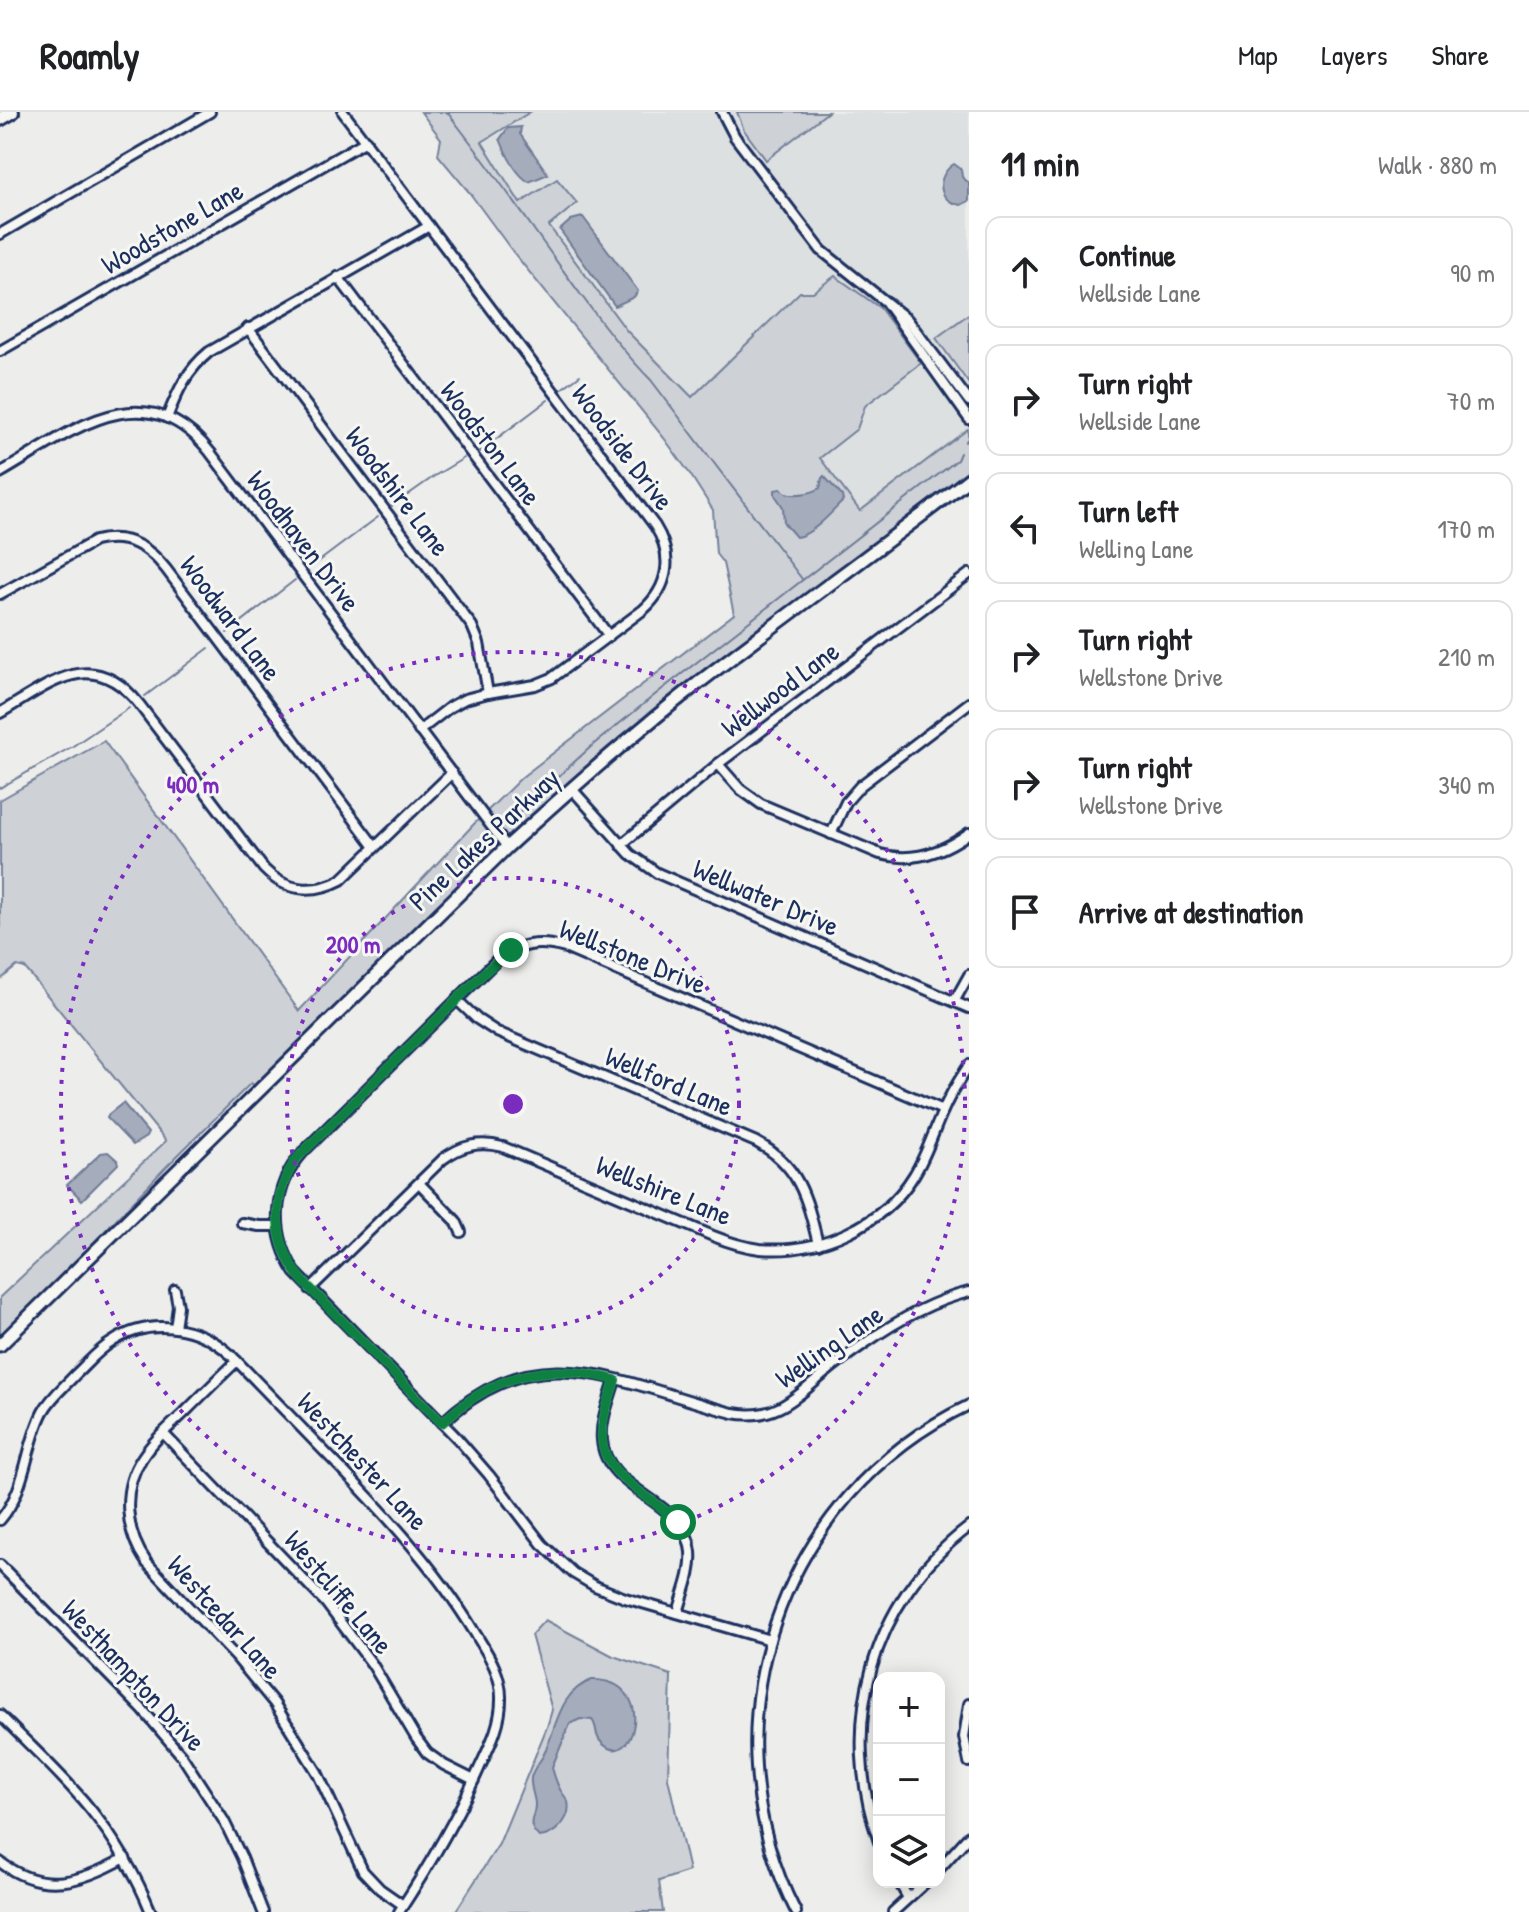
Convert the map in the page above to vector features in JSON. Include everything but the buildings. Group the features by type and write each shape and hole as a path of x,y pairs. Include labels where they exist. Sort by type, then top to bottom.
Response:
{"main road":[{"path":"0,119 12,112"}],"street":[{"path":"0,234 210,112"},
{"name":"Woodside Drive","path":"343,112 662,537 666,551 667,564 661,589 647,607 560,673 527,687 488,693 455,704 419,731"},
{"path":"722,112 735,137 821,250 907,319 969,401"},
{"name":"Woodstone Lane","path":"0,351 366,141"},
{"path":"167,418 180,386 195,364 213,348 429,226"},
{"name":"Woodston Lane","path":"338,277 609,636"},
{"path":"884,300 969,419"},
{"name":"Woodshire Lane","path":"248,328 469,622 479,640 488,693"},
{"name":"Woodhaven Drive","path":"0,473 84,425 125,411 167,418 192,432 507,847"},
{"name":"Pine Lakes Parkway","path":"0,1345 507,847 692,689 969,479"},
{"name":"Woodward Lane","path":"0,594 95,541 123,539 146,548 166,569 375,847"},
{"name":"Wellwood Lane","path":"621,845 718,764 969,574"},
{"path":"0,713 67,676 90,673 119,683 253,857 269,875 281,883 301,889 324,888 341,880 452,773"},
{"path":"831,834 846,802 860,786 969,703"},
{"path":"718,764 753,799 880,854 901,857 932,853 969,833"},
{"name":"Wellwater Drive","path":"572,789 621,845 641,862 674,881 969,1008"},
{"name":"Wellstone Drive","path":"770,1640 609,1592 565,1567 542,1544 489,1475 442,1423 295,1272 281,1244 278,1226 282,1188 298,1157 497,960 511,950 534,943 565,948 943,1110"},
{"path":"955,1000 969,975"},
{"name":"Wellford Lane","path":"457,1000 497,1032 770,1150 789,1167 801,1186 818,1244"},
{"name":"Wellshire Lane","path":"310,1289 452,1153 470,1145 503,1147 725,1241 774,1249 818,1244 860,1227 897,1197 914,1176 943,1110 969,1065"},
{"path":"419,1183 456,1221 461,1232"},
{"path":"242,1223 278,1226"},
{"path":"175,1290 178,1299 175,1328"},
{"name":"Welling Lane","path":"442,1423 460,1406 500,1383 525,1375 567,1371 594,1374 733,1413 767,1413 795,1399 830,1368 874,1337 936,1304 969,1292"},
{"name":"Westchester Lane","path":"0,1520 17,1492 39,1422 53,1397 96,1354 116,1339 144,1329 175,1328 210,1339 237,1361 406,1536 445,1587 492,1662 500,1684 500,1714 493,1738 446,1838 401,1908"},
{"name":"Westcedar Lane","path":"237,1361 143,1456 131,1483 128,1514 135,1543 155,1573 231,1650 274,1703 317,1772 359,1866 401,1908"},
{"path":"615,1380 603,1424 602,1445 616,1471 670,1514 687,1535 691,1562 678,1613"},
{"path":"796,1912 771,1851 757,1780 757,1707 761,1674 782,1604 816,1538 865,1478 906,1442 969,1405"},
{"name":"Westcliffe Lane","path":"163,1433 336,1614 383,1680 423,1749 444,1765 474,1780"},
{"path":"873,1821 865,1794 860,1748 866,1688 872,1666 885,1631 912,1585 937,1555 969,1527"},
{"name":"Westhampton Drive","path":"0,1565 150,1718 182,1756 230,1833 263,1912"},
{"path":"969,1704 964,1737 969,1762"},
{"path":"0,1715 83,1800 106,1829 125,1858 151,1912"},
{"path":"945,1862 969,1836"},
{"path":"0,1862 24,1876 61,1882 91,1876 125,1858"},
{"path":"902,1888 908,1898"},
{"path":"893,1912 919,1888"}],"shaded area":[{"path":"421,112 530,112 482,142 520,203 557,179 577,203 549,226 627,331 692,397 800,292 813,292 835,276 880,308 921,363 865,406 857,429 820,458 860,511 968,429 969,469 612,747 556,795 255,1087 251,1083 0,1337 0,1297 166,1141 25,968 17,966 0,980 0,800 104,741 299,1011 522,777 734,614 723,563 716,554 713,510 664,438 438,155 441,139"},
{"path":"530,112 737,112 744,130 766,160 828,112 969,112 969,314 936,338 969,384 969,430 860,511 819,458 857,429 865,406 920,363 813,292 800,292 692,397 627,331 548,226 557,179 521,203 482,142"},
{"path":"737,112 828,112 766,160 744,130"},
{"path":"969,314 969,384 936,338"},
{"path":"545,1620 613,1656 671,1675 668,1778 689,1871 659,1881 663,1912 455,1912 499,1844 547,1727 552,1710 531,1635"}],"water":[{"path":"521,127 520,134 548,174 529,182 515,169 500,139 508,128"},
{"path":"954,164 969,183 969,201 961,205 947,199 941,188 944,175"},
{"path":"583,217 638,291 634,297 615,306 560,230 571,220"},
{"path":"824,476 843,501 815,528 796,537 784,523 783,507 775,490 809,493 820,488"},
{"path":"123,1103 148,1133 133,1145 107,1118"},
{"path":"108,1152 118,1164 82,1200 67,1185 101,1153"},
{"path":"592,1680 613,1684 627,1694 633,1708 634,1723 630,1737 623,1747 613,1749 601,1742 592,1720 580,1719 570,1724 552,1767 569,1808 565,1820 556,1830 539,1837 531,1824 535,1808 531,1784 534,1769 543,1756 565,1702 572,1693"}],"waterway":[{"path":"447,112 623,350 651,380 802,579"},
{"path":"560,390 580,375"},
{"path":"479,452 548,400"},
{"path":"965,442 969,438"},
{"path":"505,825 594,744 957,460 960,453"},
{"path":"392,506 464,458"},
{"path":"310,568 378,517"},
{"path":"227,633 295,580"},
{"path":"145,696 209,648"},
{"path":"0,788 73,746 129,708"}],"route":[{"path":"511,950 497,960 298,1157 284,1182 279,1200 277,1218 281,1244 291,1266 304,1282 442,1423 460,1406 483,1392 525,1375 567,1371 615,1380 602,1429 606,1457 620,1475 678,1522"}]}
